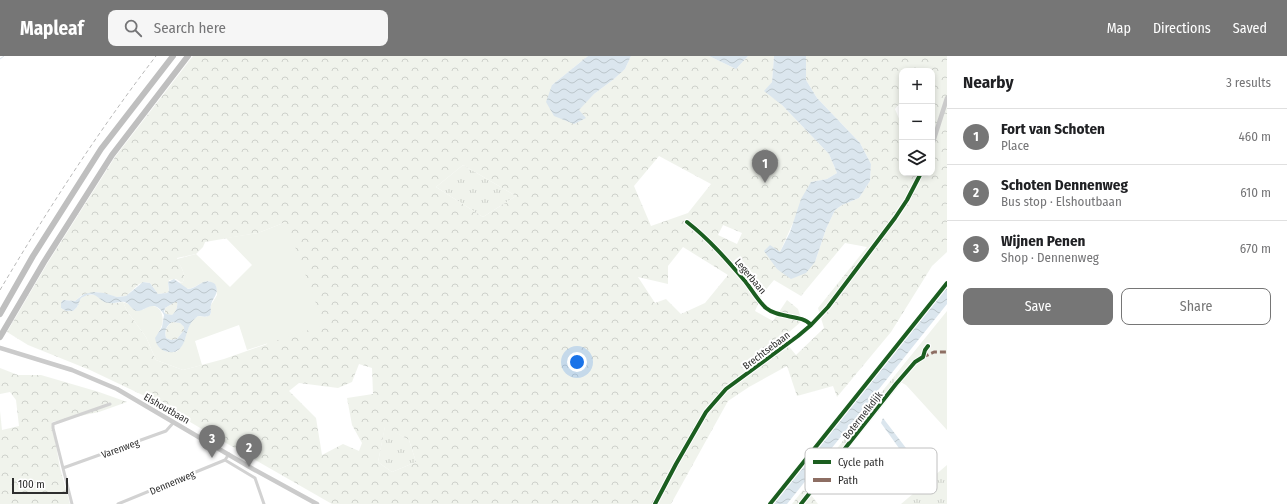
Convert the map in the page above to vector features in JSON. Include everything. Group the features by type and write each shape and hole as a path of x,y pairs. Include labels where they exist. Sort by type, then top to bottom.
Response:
{"highway":[{"path":"0,314 33,256 102,149 173,56"},
{"path":"0,337 44,262 112,155 188,56"}],"main road":[{"path":"934,140 947,98"},
{"name":"Brechtsebaan","path":"655,504 706,412 726,389 798,336 828,307 895,218 907,200 919,176"},
{"name":"Elshoutbaan","path":"0,348 60,366 125,393 317,504"}],"street":[{"name":"Legerbaan","path":"688,222 703,234 722,254 767,308 784,316 808,321 811,325"},
{"name":"Botermelkdijk","path":"845,448 903,376 915,362 923,357 924,350 928,346"},
{"path":"72,504 53,424 110,404"},
{"name":"Varenweg","path":"63,468 166,431 174,422"},
{"path":"229,454 225,460 255,478 264,504"},
{"name":"Dennenweg","path":"118,504 225,460"},
{"name":"Botermelkdijk","path":"800,504 808,494"}],"green space":[{"path":"193,56 588,56 552,85 578,110 594,94 625,69 631,56 709,56 736,69 748,56 774,56 772,82 765,91 782,105 829,154 837,173 827,179 811,182 780,252 764,251 815,262 826,229 835,210 842,205 859,198 870,181 871,164 860,143 817,98 806,80 806,56 947,56 947,252 932,266 891,332 837,397 833,386 797,396 787,366 749,387 728,401 671,504 332,504 153,400 90,370 28,345 7,332 47,264 115,157","holes":["659,156 711,184 688,213 651,226 634,186","463,165 516,196 483,217 436,187","286,222 267,344 224,359 183,370 156,360 146,337 127,311 123,302 115,303 103,301 98,295 87,295 81,298 77,307 73,311 66,311 61,308 61,303 63,300 75,301 82,295 97,292 117,297 126,296 139,284 145,282 150,283 158,294 167,293 169,291 169,280 176,279 182,283 184,280 184,274 177,258 196,254 203,247 205,242 258,233","723,225 742,233 737,244 718,235","845,243 867,247 818,308 824,328 796,355 782,338 802,321 798,309 787,300 773,321 755,311 763,293 774,280 801,296","683,247 728,275 705,303 681,314 666,299 655,303 638,277 668,284 668,266","359,364 372,368 373,394 347,398 352,425 362,443 359,451 343,444 322,455 316,418 289,391 299,383 338,388 352,382","385,427 409,440 416,462 392,472 378,462"]},
{"path":"463,165 516,196 483,217 436,187"},
{"path":"286,222 324,325 247,350 239,325 195,341 202,365 183,370 156,360 146,337 127,311 123,302 143,310 153,306 157,308 162,315 163,321 158,333 167,352 176,352 183,344 193,320 198,316 206,317 211,314 211,305 217,295 216,286 209,281 190,289 183,286 179,282 182,283 184,280 184,274 177,259 196,254 230,287 252,265 226,238 258,233"},
{"path":"177,302 177,305 175,312 171,315 165,314 165,308"},
{"path":"947,311 947,430 906,385 895,379 896,374"},
{"path":"172,322 180,323 184,327 184,330 177,339 171,340 166,338 165,333 167,327"},
{"path":"0,368 18,375 41,375 127,402 99,412 52,422 60,468 70,504 0,504 0,411 2,430 19,426 16,400 10,392 0,394"},
{"path":"896,374 895,379 902,382 849,448 837,448"},
{"path":"385,426 409,440 416,462 392,472 378,462"},
{"path":"947,465 947,504 901,504 913,494 937,494 937,473"},
{"path":"803,490 805,491 805,494 811,495 818,504 792,504"}],"water":[{"path":"588,56 631,56 625,69 594,94 579,110 586,118 574,124 554,116 546,102 552,85"},
{"path":"709,56 748,56 736,69"},
{"path":"774,56 806,56 806,80 817,98 860,143 871,164 870,181 859,198 842,205 835,210 826,229 815,262 806,273 791,279 777,269 764,251 770,245 780,252 790,232 801,199 811,182 827,179 837,173 829,154 782,105 764,91 772,82"},
{"path":"174,279 188,289 208,281 215,284 217,290 211,305 210,315 206,317 198,316 193,320 183,345 175,352 164,351 157,345 155,338 162,327 164,315 157,307 153,306 137,311 125,302 109,303 91,294 81,298 77,307 73,311 66,311 61,308 61,303 63,300 75,301 84,294 94,292 117,297 126,296 143,282 150,283 158,294 167,293 169,291 168,282","holes":["177,302 175,312 172,315 166,314 164,312 165,308","172,322 180,323 184,327 184,330 177,339 171,340 166,338 165,331 168,325"]},
{"path":"947,288 947,304 832,448 819,448"},
{"path":"883,418 906,448 899,448 881,423"},
{"path":"805,465 805,482 787,504 774,504"}],"waterway":[{"path":"0,59 4,56"}],"railway":[{"path":"0,290 75,170 114,112 156,56"}],"marked path":[{"path":"923,357 934,352 947,352"}],"cycle path":[{"path":"655,504 706,412 726,389 798,336 828,307 895,218 907,200 919,176"},
{"path":"687,222 711,243 725,258 766,308 777,314 802,319 811,325"},
{"path":"815,448 947,283"},
{"path":"845,448 896,384 915,362 923,357 928,346"},
{"path":"770,504 805,460"},
{"path":"801,504 809,494"}],"place":[{"name":"Fort van Schoten","path":"765,183"},
{"name":"Wijnen Penen","path":"212,458"},
{"name":"Schoten Dennenweg","path":"249,467"}]}
